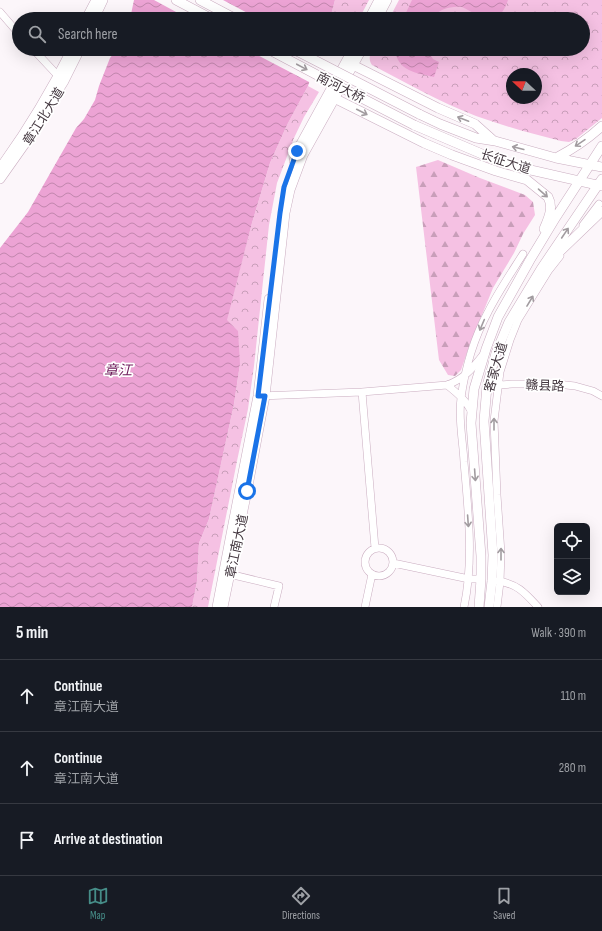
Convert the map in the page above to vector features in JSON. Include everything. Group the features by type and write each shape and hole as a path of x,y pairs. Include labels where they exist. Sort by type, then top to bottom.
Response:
{"main road":[{"path":"90,12 96,0"},
{"path":"97,12 103,0"},
{"path":"176,0 199,12"},
{"path":"200,0 223,12"},
{"path":"373,12 379,0"},
{"path":"382,12 388,0"},
{"name":"章江北大道","path":"0,179 24,145 61,79 69,56"},
{"name":"章江北大道","path":"0,168 19,142 76,56"},
{"name":"南河大桥","path":"281,56 414,125"},
{"name":"南河大桥","path":"307,56 419,114"},
{"name":"章江南大道","path":"331,97 349,56"},
{"name":"章江南大道","path":"223,607 247,491 261,396 274,256 284,187 297,151 357,56"},
{"path":"346,61 438,108 475,124 495,142"},
{"path":"331,97 424,143 456,157 527,180 548,198 551,208 548,219 526,257"},
{"name":"长征大道","path":"419,114 476,138 556,158 602,167"},
{"name":"长征大道","path":"414,125 496,160 525,169 579,181 601,184"},
{"path":"556,158 577,146 602,126"},
{"path":"464,146 483,166"},
{"name":"客家大道","path":"479,607 482,579 481,556 471,423 474,389 485,352 498,317 526,257 602,146"},
{"path":"504,173 525,169"},
{"name":"客家大道","path":"489,607 496,581 492,555 484,421 487,386 496,353 508,322 542,269 601,184"},
{"path":"542,269 568,244 600,208"},
{"name":"章江南大道","path":"216,607 261,396"}],"street":[{"path":"0,12 12,26"},
{"path":"40,56 61,79"},
{"path":"497,607 496,581 501,553 494,420 500,372 518,320 549,270 568,244"},
{"path":"464,607 469,579 469,542 460,422 461,397 473,346 488,312 526,257"},
{"path":"261,396 362,392 447,385 456,382 466,375 485,352"},
{"name":"赣县路","path":"487,386 557,384 575,386 593,391 602,396"},
{"path":"447,385 470,407 472,413"},
{"path":"362,392 375,548"},
{"path":"375,548 382,548 388,552 392,558 392,563 391,568 386,574 380,576 372,574 367,569 365,566 365,558 369,552 375,548"},
{"path":"392,563 469,579 482,579"},
{"path":"229,574 279,586 274,607"},
{"path":"364,607 372,574"},
{"path":"496,581 513,586 524,592 538,607"}],"green space":[{"path":"335,0 369,0 363,12 332,12"},
{"path":"399,0 602,0 602,118 576,139 569,142 529,133 463,111 372,65 370,56 590,56 590,12 393,12"},
{"path":"308,86 319,92 304,117 294,138 277,183 269,225 248,409 208,607 192,607 197,581 199,543 209,519 234,404 240,364 226,321 252,223 270,163 287,125"},
{"path":"438,160 525,195 533,202 535,215 493,288 461,370 455,376 448,375 439,360 416,167"}],"water":[{"path":"134,0 335,0 332,12 131,12"},
{"path":"412,0 508,0 502,12 472,12 462,7 458,7 449,8 440,12 406,12"},
{"name":"章江","path":"112,56 318,56 308,86 287,125 270,163 252,223 227,320 238,331 240,364 234,404 209,519 199,543 197,581 192,607 0,607 0,248 28,212 76,128 84,119 95,100"},
{"path":"397,56 431,56 433,59 439,62 434,77 408,70 399,62"}],"pier":[{"path":"154,0 223,0 246,12 176,12"},
{"path":"259,56 321,56 311,83"}],"route":[{"path":"247,491 265,396 258,396 280,213 284,187 297,151"}]}
